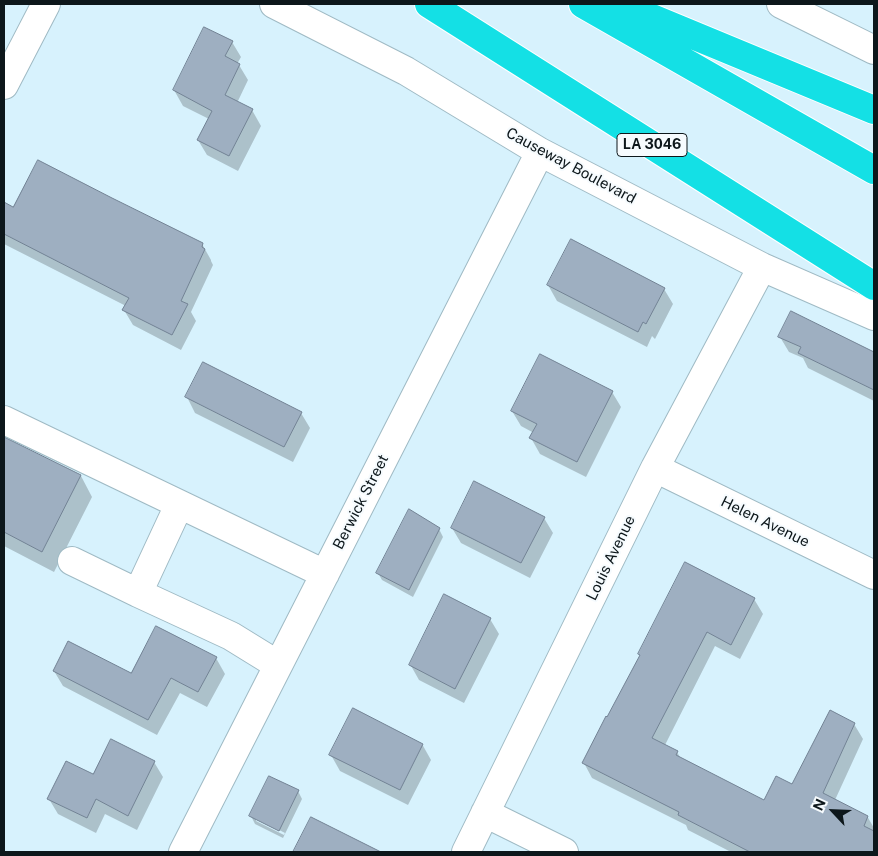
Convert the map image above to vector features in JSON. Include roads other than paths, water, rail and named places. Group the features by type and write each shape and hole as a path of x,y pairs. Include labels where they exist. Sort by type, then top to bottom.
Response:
{"highway":[{"name":"LA 3046","path":"429,4 874,286"},
{"path":"583,4 874,170"},
{"path":"618,4 874,110"}],"street":[{"path":"4,85 46,4"},
{"name":"Causeway Boulevard","path":"274,4 406,71 540,152 762,267 874,316"},
{"path":"781,4 874,50"},
{"name":"Berwick Street","path":"183,852 540,152"},
{"name":"Louis Avenue","path":"466,852 655,468 762,267"},
{"path":"4,420 325,574"},
{"name":"Helen Avenue","path":"655,468 874,575"},
{"path":"138,592 179,505"},
{"path":"72,560 231,636 278,665"},
{"path":"485,813 564,852"}]}
